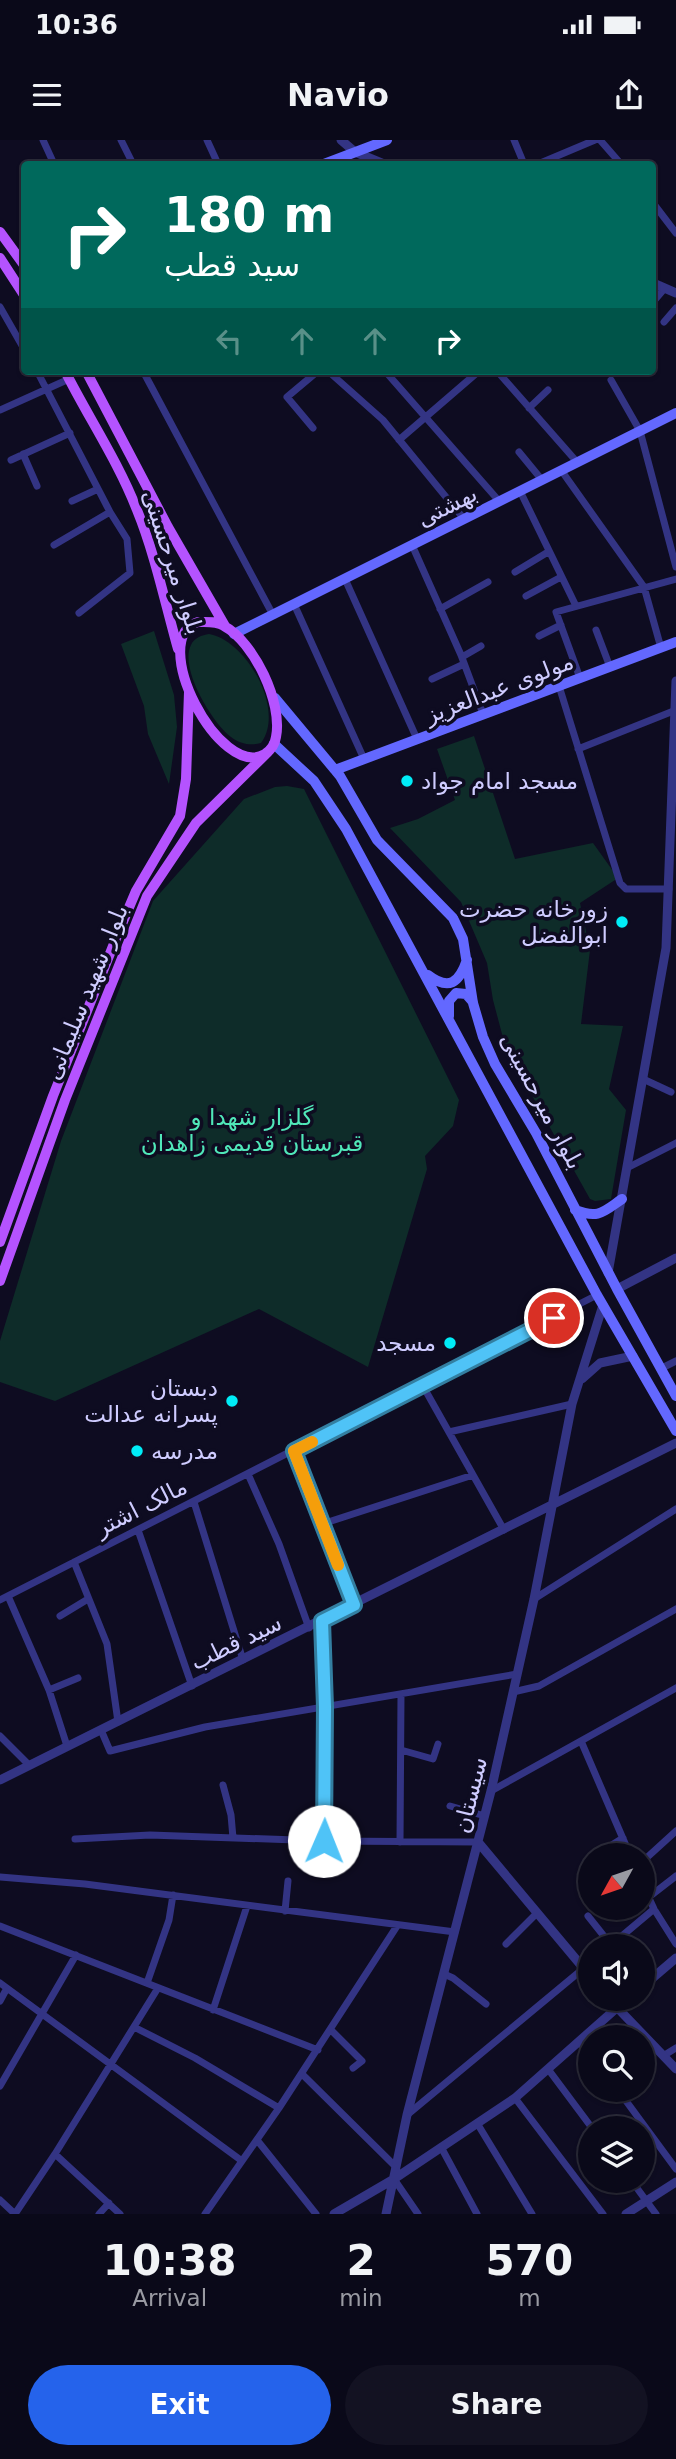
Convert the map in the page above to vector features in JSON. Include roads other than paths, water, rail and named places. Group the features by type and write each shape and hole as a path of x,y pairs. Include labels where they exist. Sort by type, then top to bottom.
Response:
{"main road":[{"path":"332,161 387,140"},
{"path":"0,232 21,261"},
{"path":"0,258 21,290"},
{"name":"بلوار میرحسینی","path":"67,375 137,509 148,540 189,692"},
{"name":"بلوار میرحسینی","path":"88,375 168,527 225,626 258,664 275,698 340,776 377,840 453,918 468,957 473,1003 483,1037 495,1064 536,1133 608,1273 676,1396"},
{"name":"بهشتی","path":"234,634 676,412"},
{"path":"180,654 183,635 193,624 209,622 225,626"},
{"name":"مولوی عبدالعزیز","path":"335,770 676,642"},
{"path":"189,692 203,718 229,748 247,756 261,756 271,748 277,725 275,698"},
{"name":"بلوار شهید سلیمانی","path":"0,1242 53,1096 119,931 136,891 180,816 186,779 189,692"},
{"name":"بلوار میرحسینی","path":"271,748 314,781 346,829 597,1296 676,1431"},
{"name":"بلوار شهید سلیمانی","path":"0,1281 65,1100 147,896 196,823 271,748"},
{"path":"424,973 438,983 453,982 463,970 468,957"},
{"path":"449,1017 449,1001 456,993 466,994 473,1003"},
{"path":"575,1210 589,1215 598,1214 622,1199"}],"street":[{"path":"43,140 53,161"},
{"path":"121,140 132,161"},
{"path":"207,140 217,161"},
{"path":"341,140 355,152 377,161"},
{"path":"350,140 355,152"},
{"path":"514,140 523,161"},
{"path":"545,161 595,140"},
{"path":"600,140 618,161"},
{"path":"656,207 676,233"},
{"path":"656,284 676,293"},
{"path":"656,298 664,288"},
{"path":"0,307 21,344"},
{"path":"664,322 676,308"},
{"path":"39,375 110,512 127,539 130,573 79,613"},
{"path":"0,410 48,390 67,375"},
{"path":"146,375 273,615"},
{"path":"313,375 287,397 313,428"},
{"path":"332,375 383,420 464,519"},
{"path":"388,375 499,501"},
{"path":"399,440 474,375"},
{"path":"500,375 577,462"},
{"path":"611,380 640,431 676,567"},
{"path":"529,408 548,390"},
{"path":"11,460 69,433"},
{"path":"519,452 542,480"},
{"path":"23,454 37,486"},
{"path":"561,470 644,587 660,648"},
{"path":"72,501 98,489"},
{"path":"520,491 576,606"},
{"path":"54,545 110,512"},
{"path":"412,545 463,661 483,715"},
{"path":"515,572 548,552"},
{"path":"526,596 561,577"},
{"path":"345,579 416,739"},
{"path":"580,678 556,612 676,579"},
{"path":"440,609 488,582"},
{"path":"293,604 364,759"},
{"path":"539,636 561,625"},
{"path":"596,630 610,667"},
{"path":"432,679 463,661 481,646"},
{"path":"608,1273 666,948 673,824 676,681"},
{"path":"559,686 620,883 626,889 669,889"},
{"path":"578,748 676,710"},
{"path":"643,1079 671,1092"},
{"path":"627,1168 676,1143"},
{"path":"617,1289 676,1258"},
{"name":"مالک اشتر","path":"2,1599 597,1296"},
{"name":"سیستان","path":"386,2214 407,2115 491,1791 534,1599 572,1404 603,1305"},
{"path":"578,1383 590,1369 600,1363 633,1356"},
{"path":"662,1368 676,1361"},
{"path":"423,1386 504,1530"},
{"path":"449,1432 572,1404"},
{"name":"سید قطب","path":"0,1780 676,1443"},
{"path":"294,1451 354,1605"},
{"path":"248,1474 279,1544 309,1628"},
{"path":"322,1524 473,1475"},
{"path":"194,1502 243,1660"},
{"path":"534,1599 676,1509"},
{"path":"138,1530 192,1686"},
{"path":"74,1562 107,1644 118,1722"},
{"path":"2,1599 49,1690 68,1746"},
{"path":"61,1616 88,1599"},
{"path":"513,1692 539,1686 676,1609"},
{"path":"322,1621 325,1707 324,1841"},
{"path":"101,1730 110,1751 205,1727 517,1674"},
{"path":"49,1690 78,1678"},
{"path":"491,1791 675,1691"},
{"path":"400,1842 401,1695"},
{"path":"0,1736 29,1765"},
{"path":"581,1741 625,1843"},
{"path":"401,1751 433,1759 439,1744"},
{"path":"223,1785 231,1815 233,1838"},
{"path":"450,1806 485,1816"},
{"path":"655,1850 676,1831"},
{"path":"75,1839 150,1835 324,1841 478,1842 578,1958"},
{"path":"615,1843 623,1838"},
{"path":"655,1893 676,1875"},
{"path":"0,1877 85,1884 455,1932"},
{"path":"285,1911 288,1881"},
{"path":"147,1983 169,1920 173,1895"},
{"path":"213,2010 247,1906"},
{"path":"655,1911 676,1944"},
{"path":"506,1944 537,1913"},
{"path":"591,1920 602,1934"},
{"path":"625,1934 641,1920"},
{"path":"0,1926 318,2050"},
{"path":"205,2214 318,2050 397,1926"},
{"path":"0,2086 76,1955"},
{"path":"655,1976 676,1958"},
{"path":"444,1974 486,2004"},
{"path":"407,2115 578,1977"},
{"path":"0,2001 4,1986 242,2161"},
{"path":"0,2200 12,2213 55,2154 158,1988"},
{"path":"598,2025 614,2011"},
{"path":"618,2011 676,2068"},
{"path":"134,2027 195,2058 279,2108"},
{"path":"331,2030 362,2061 353,2068"},
{"path":"334,2214 394,2179 515,2098 578,2043"},
{"path":"663,2056 676,2048"},
{"path":"548,2069 583,2116"},
{"path":"302,2074 396,2166"},
{"path":"515,2098 603,2214"},
{"path":"628,2102 676,2169"},
{"path":"477,2123 532,2214"},
{"path":"257,2140 316,2214"},
{"path":"441,2147 477,2214"},
{"path":"55,2154 120,2214"},
{"path":"394,2179 418,2214"},
{"path":"626,2214 676,2182"},
{"path":"640,2193 656,2214"},
{"path":"99,2214 109,2203"}],"place":[{"name":"مسجد امام جواد","path":"407,781"},
{"name":"زورخانه حضرت ابوالفضل","path":"622,922"},
{"name":"مسجد","path":"450,1343"},
{"name":"دبستان پسرانه عدالت","path":"232,1401"},
{"name":"مدرسه","path":"137,1451"}],"park label":[{"name":"گلزار شهدا و قبرستان قدیمی زاهدان","path":"252,1130"}]}
